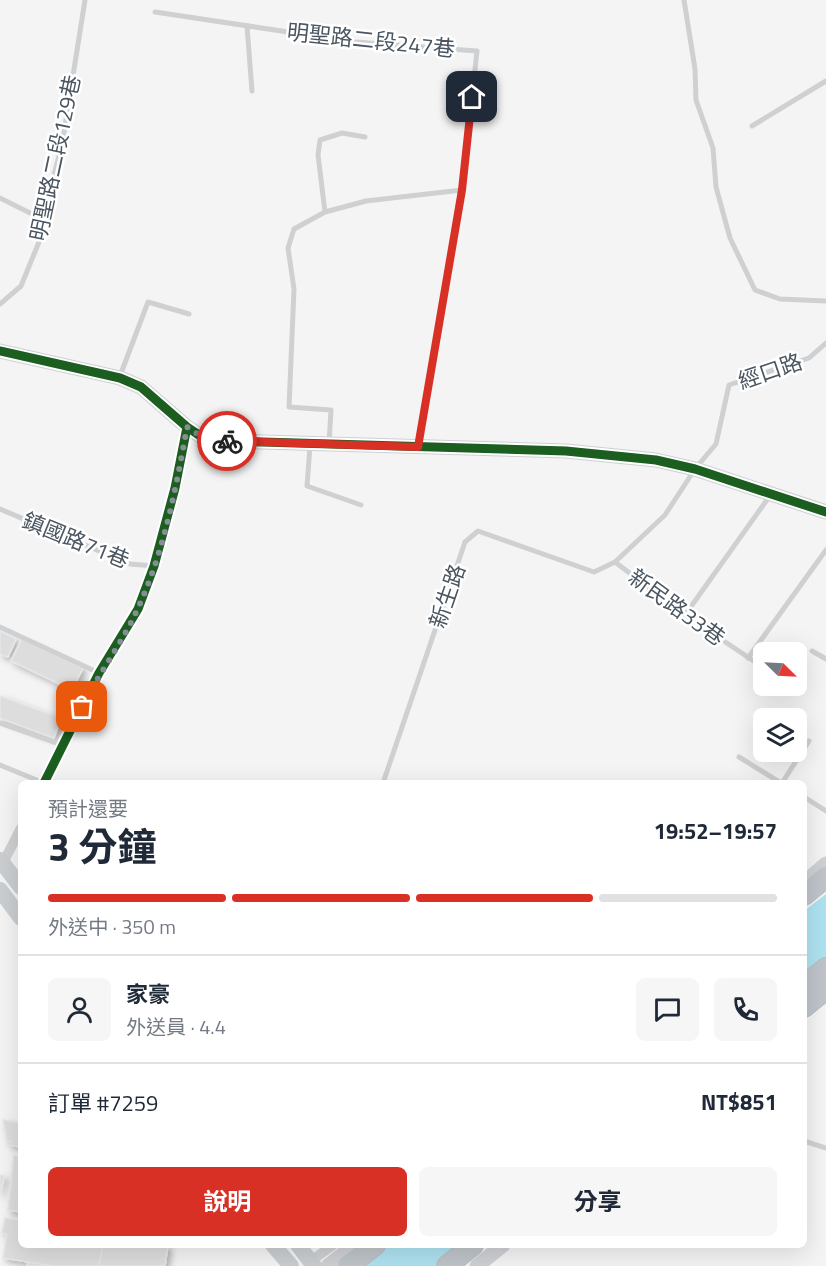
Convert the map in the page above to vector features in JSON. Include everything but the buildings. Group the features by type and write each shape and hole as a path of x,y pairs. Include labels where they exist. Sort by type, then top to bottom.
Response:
{"highway":[{"path":"807,893 826,877"},
{"path":"807,903 826,888"},
{"path":"807,984 826,968"},
{"path":"807,1005 826,989"},
{"path":"348,1266 371,1248"},
{"path":"447,1266 470,1248"}],"main road":[{"path":"1,862 18,883"},
{"path":"0,890 18,914"},
{"path":"276,1248 291,1266"},
{"path":"300,1248 313,1264"}],"street":[{"path":"0,351 120,378 141,387 202,437 226,441 329,445 566,451 656,460 695,469 826,512"},
{"path":"45,780 99,673 138,609 154,566 176,488 187,427"},
{"path":"1,862 18,833"},
{"path":"807,880 826,864"},
{"path":"807,1011 826,996"},
{"path":"313,1264 330,1248"},
{"path":"328,1266 351,1248"},
{"path":"477,1266 499,1248"}],"lane":[{"name":"明聖路二段129巷","path":"0,304 21,286 39,242 42,219 62,145 85,0"},
{"path":"684,0 696,100 713,148 716,187 735,248 755,290 780,299 826,301"},
{"name":"明聖路二段247巷","path":"155,12 355,42 477,51 462,190 418,447"},
{"path":"247,26 252,91"},
{"path":"752,126 826,81"},
{"path":"325,212 318,155 320,140 342,132 365,137"},
{"path":"329,445 331,410 289,407 294,289 288,248 294,229 325,212 366,201 462,190"},
{"path":"0,198 42,219"},
{"path":"120,378 148,302 189,314"},
{"name":"經口路","path":"695,469 716,444 729,385 809,358 826,343"},
{"path":"310,444 307,486 361,505"},
{"path":"615,562 665,515 695,469"},
{"path":"685,615 772,494"},
{"name":"鎮國路71巷","path":"0,509 130,564 154,566"},
{"name":"新生路","path":"384,780 465,542 478,531 594,572 615,562"},
{"name":"新民路33巷","path":"615,562 685,615 748,658 826,550"},
{"path":"0,627 99,673"},
{"path":"812,651 826,659"},
{"path":"748,658 753,661"},
{"path":"0,723 62,745"},
{"path":"784,780 809,741"},
{"path":"739,756 777,780"},
{"path":"0,765 37,780"},
{"path":"807,799 826,811"},
{"path":"807,1142 826,1148"}],"water":[{"path":"826,894 826,960 807,976 807,909"},
{"path":"377,1248 462,1248 439,1266 354,1266"}],"cycle path":[{"path":"0,351 120,378 141,387 202,437 226,441 566,451 656,460 695,469 826,512"},
{"path":"46,780 99,673 138,609 154,566 175,488 187,427"}],"way so far":[{"path":"82,707 99,673 138,609 154,566 176,488 187,427 202,437 227,441"}],"route":[{"path":"227,441 418,447 432,354 462,190 472,97"}]}
